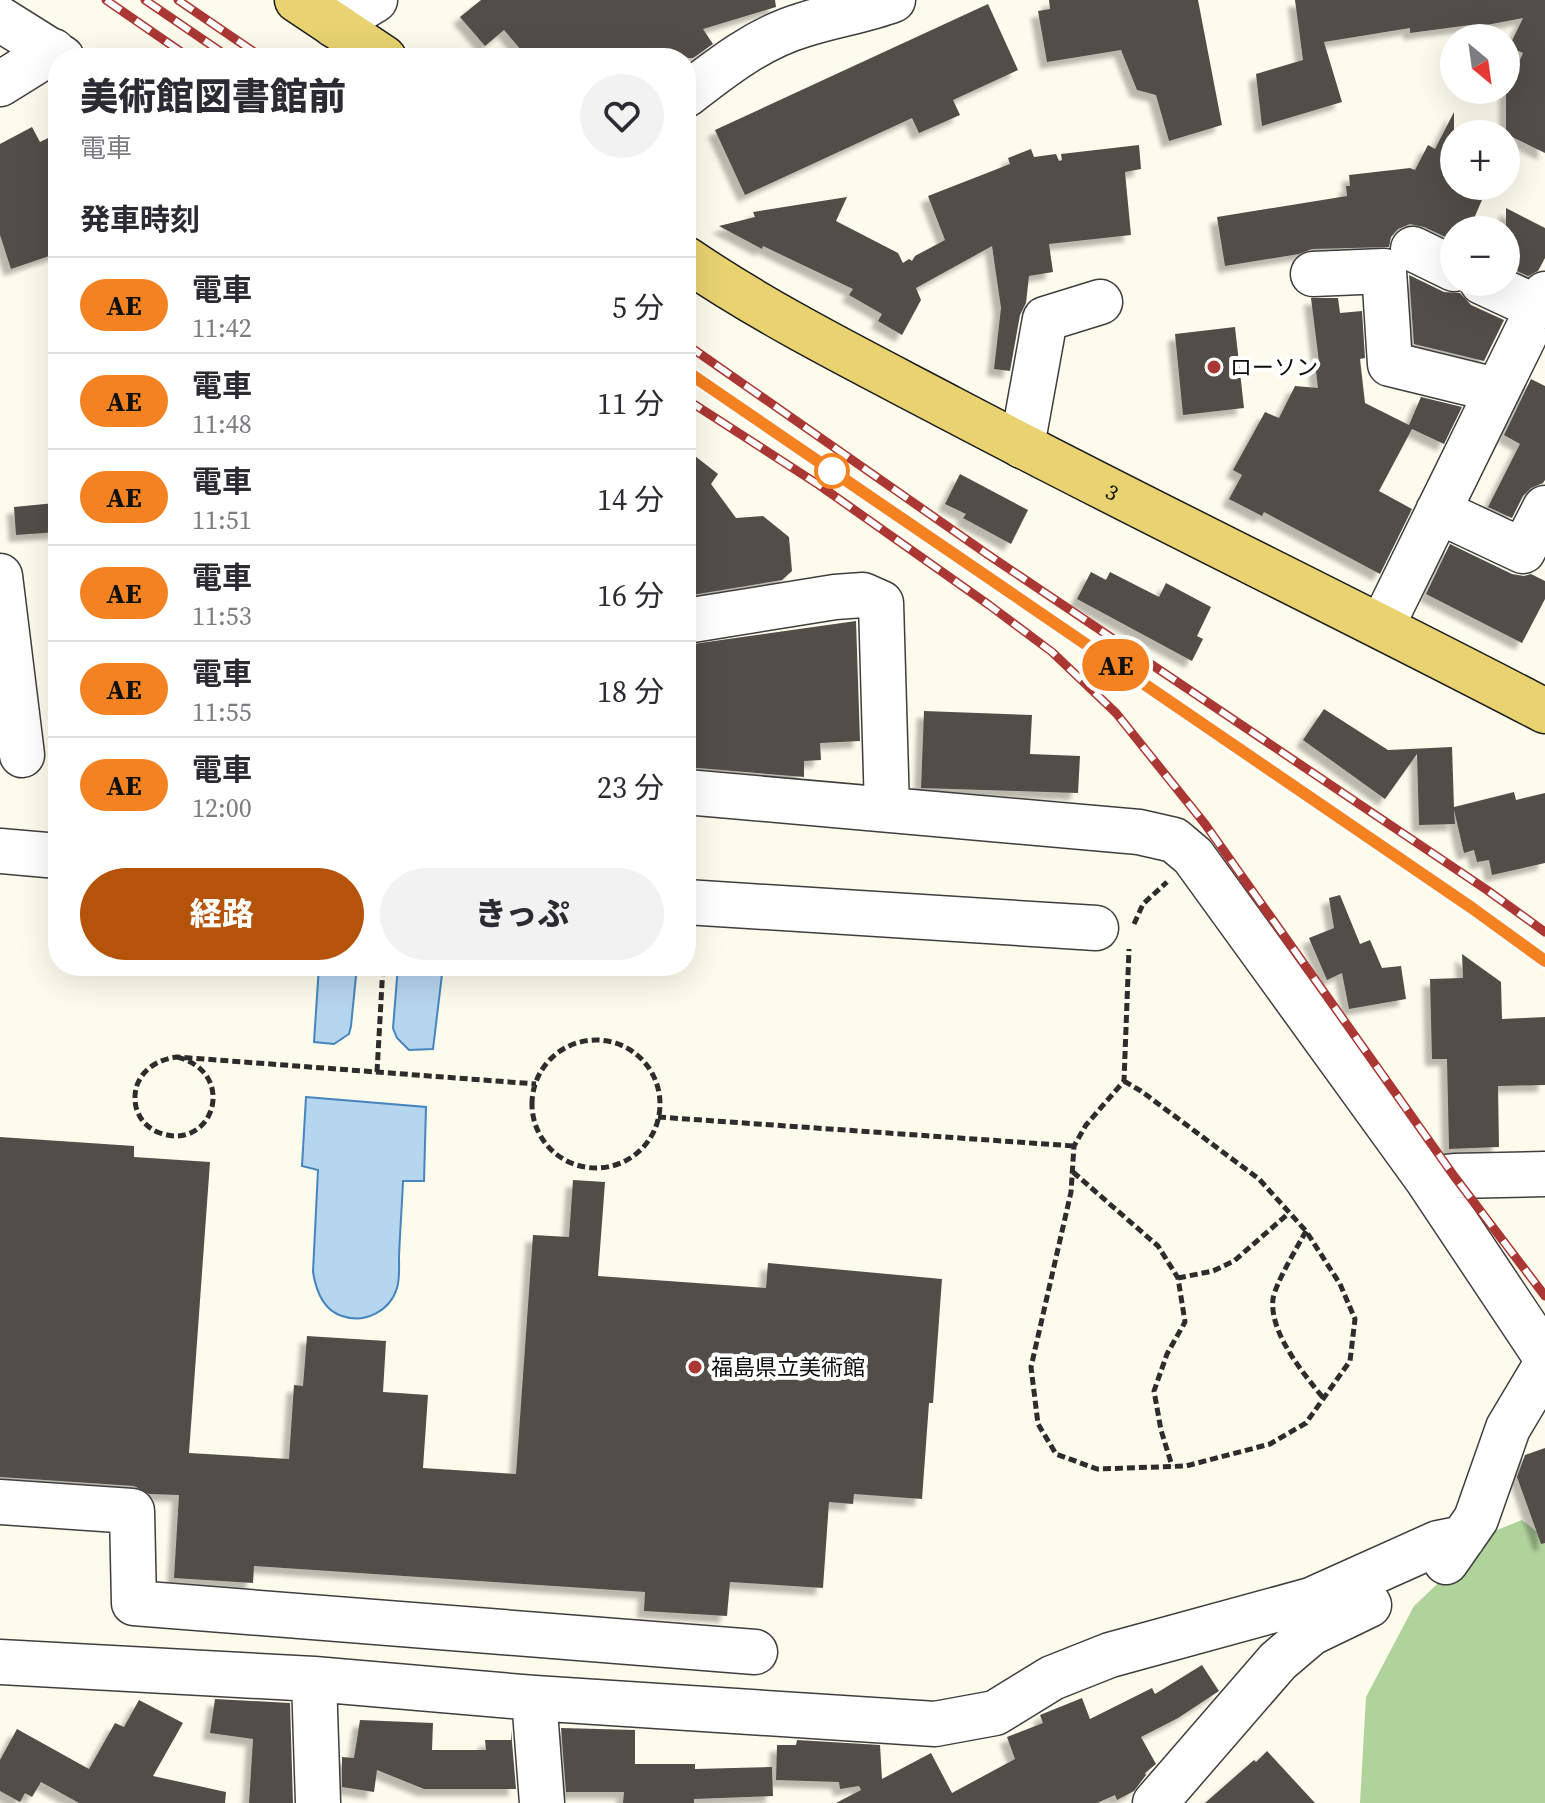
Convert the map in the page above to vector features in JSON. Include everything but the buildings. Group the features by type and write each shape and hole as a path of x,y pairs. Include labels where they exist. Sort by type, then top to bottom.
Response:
{"main road":[{"path":"297,0 369,48"},
{"name":"3","path":"696,266 743,298 1022,446 1545,711"}],"street":[{"path":"334,25 375,0"},
{"path":"696,88 770,37 800,12 859,12 893,0"},
{"path":"0,19 48,48"},
{"path":"0,84 48,59"},
{"path":"1413,249 1440,262"},
{"path":"1313,274 1384,271 1390,364 1496,390"},
{"path":"1382,626 1541,301 1520,294"},
{"path":"1022,446 1045,319 1100,302"},
{"path":"1438,511 1523,551 1545,508"},
{"path":"0,576 27,755"},
{"path":"696,619 835,597 863,595 881,603 887,809"},
{"path":"696,793 1139,832 1174,840 1193,856 1427,1179 1545,1356"},
{"path":"0,851 48,855"},
{"path":"696,903 1118,936"},
{"path":"1427,1179 1545,1174"},
{"path":"1155,1803 1278,1661 1311,1633 1439,1572 1476,1519 1508,1428 1545,1366"},
{"path":"0,1502 132,1511 134,1603 755,1652"},
{"path":"0,1662 314,1679 534,1698 935,1724 995,1713 1052,1678 1110,1655 1311,1600 1438,1543 1463,1538"},
{"path":"314,1679 318,1803"},
{"path":"534,1698 542,1803"}],"path":[{"path":"1124,1081 1259,1179 1306,1231 1340,1284 1355,1319 1350,1361 1306,1423 1270,1444 1186,1466 1097,1469 1056,1454 1038,1424 1031,1367 1071,1192 1074,1146 1086,1125 1124,1081 1118,936 1143,904 1193,856"},
{"path":"377,1072 382,976"},
{"path":"591,1040 609,1042 627,1047 642,1059 653,1073 661,1106 650,1139 639,1152 624,1162 591,1168 572,1163 555,1153 542,1139 532,1103 536,1084 544,1067 557,1054 591,1040"},
{"path":"177,1057 203,1069 211,1081 214,1095 212,1110 195,1131 181,1136 167,1136 154,1131 144,1122 137,1111 135,1098 136,1085 143,1073 164,1058 177,1057 536,1084"},
{"path":"658,1117 1074,1146"},
{"path":"1072,1171 1158,1246 1178,1278 1185,1322 1167,1354 1154,1391 1172,1466"},
{"path":"1178,1278 1213,1271 1234,1261 1289,1213"},
{"path":"1306,1231 1273,1299 1277,1329 1299,1368 1324,1399"}],"green space":[{"path":"1522,1520 1545,1538 1545,1803 1360,1803 1366,1697 1414,1606 1492,1532"}],"water":[{"path":"318,976 356,976 349,1034 334,1044 314,1042"},
{"path":"397,976 442,976 433,1049 409,1050 397,1038 393,1028"},
{"path":"306,1097 426,1107 424,1181 403,1181 397,1288 383,1309 368,1317 351,1318 335,1313 325,1304 316,1286 313,1272 318,1170 302,1166"}],"railway":[{"path":"106,0 176,48"},
{"path":"145,0 215,48"},
{"path":"178,0 248,48"},
{"path":"696,351 987,554 1545,932"},
{"path":"696,379 1472,908 1545,961"},
{"path":"696,405 819,485 989,605 1052,652 1116,713 1205,824 1454,1176 1545,1296"}],"train":[{"name":"AE","path":"696,378 1545,961"}],"place":[{"name":"ローソン","path":"1214,367"},
{"name":"福島県立美術館","path":"695,1367"}]}
